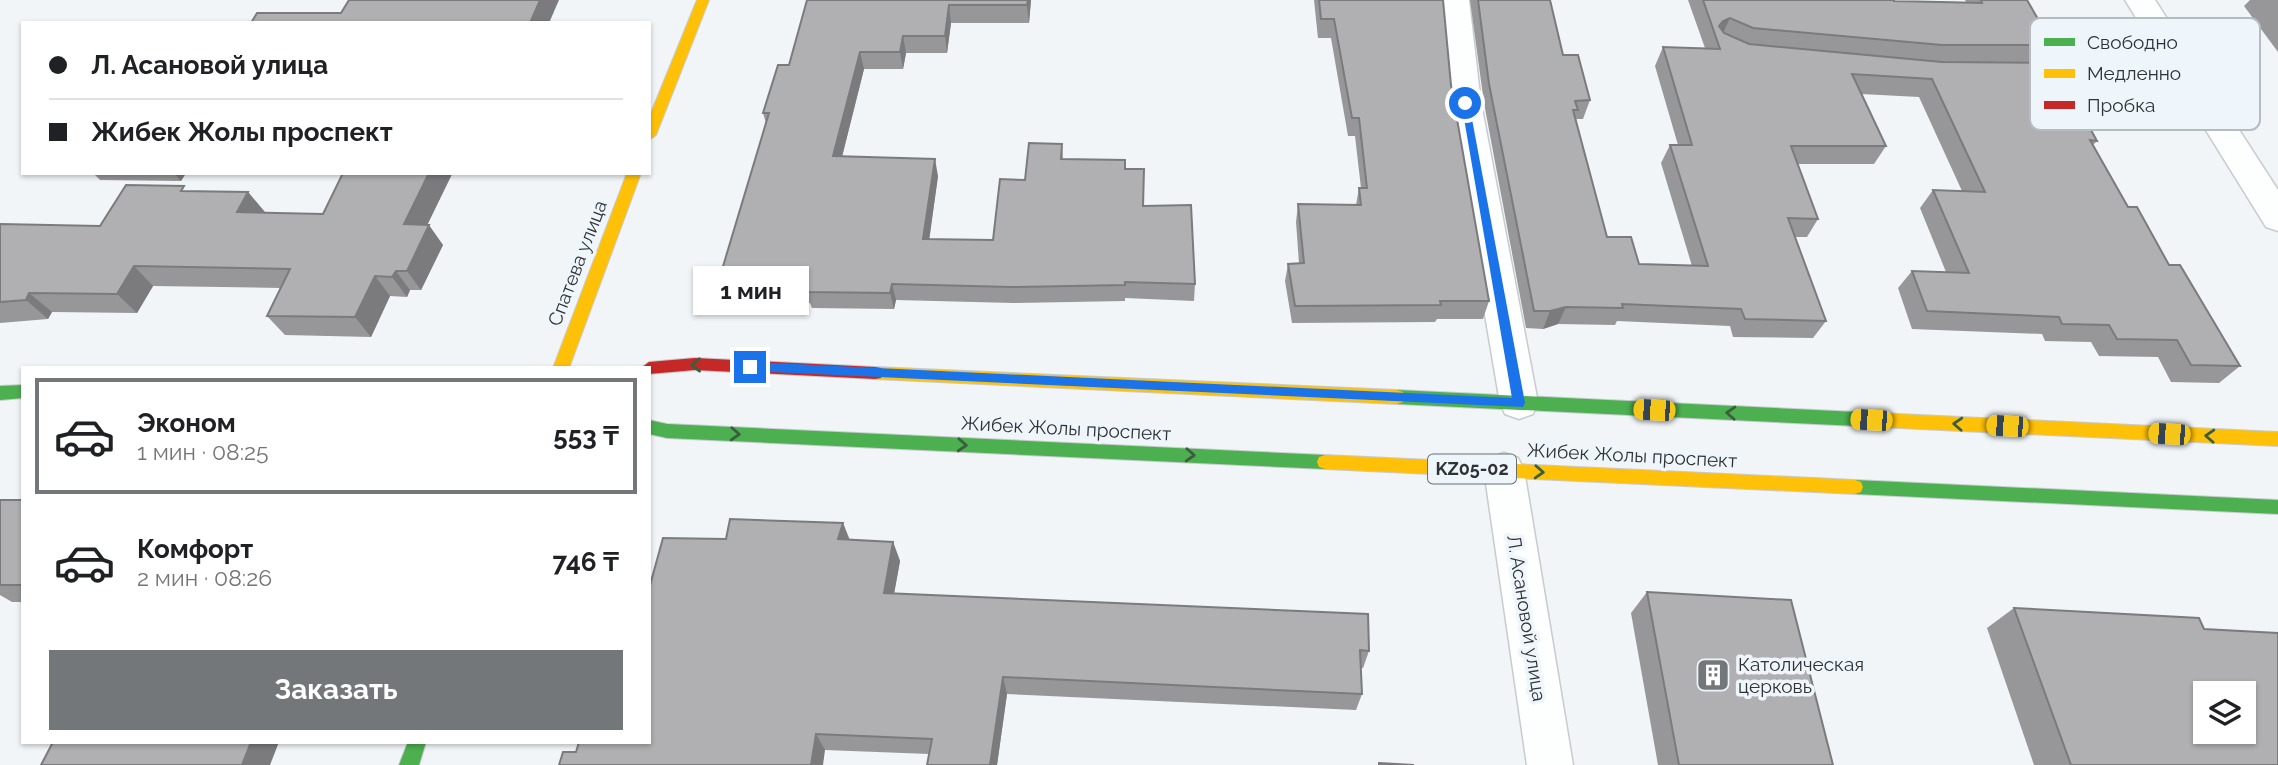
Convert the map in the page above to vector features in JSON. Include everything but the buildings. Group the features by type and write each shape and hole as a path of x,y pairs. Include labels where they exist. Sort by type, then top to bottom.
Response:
{"main road":[{"path":"651,130 703,0"},
{"name":"Спатева улица","path":"562,366 633,175"},
{"path":"651,368 695,364 2278,439"},
{"path":"0,393 21,391"},
{"name":"Жибек Жолы проспект","path":"651,427 2278,507"},
{"path":"409,765 416,744"}],"street":[{"path":"1454,0 1465,103 1519,403"},
{"path":"2140,0 2152,18"},
{"path":"2224,130 2278,218"},
{"name":"Л. Асановой улица","path":"1504,470 1550,765"}],"lane":[{"path":"2022,73 2030,73"}],"traffic: fast":[{"path":"0,393 21,391"},
{"path":"1397,397 1878,420"},
{"path":"651,427 667,431 1325,462"},
{"path":"1855,487 2278,507"},
{"path":"409,765 416,744"}],"traffic: slow":[{"path":"651,130 703,0"},
{"path":"562,366 633,175"},
{"path":"875,373 1397,397"},
{"path":"1878,420 2278,439"},
{"path":"1325,462 1855,487"}],"traffic: jam":[{"path":"651,368 695,364 875,373"}],"place":[{"name":"Католическая церковь","path":"1713,675"}],"route":[{"path":"750,367 1519,403 1465,103"}]}
